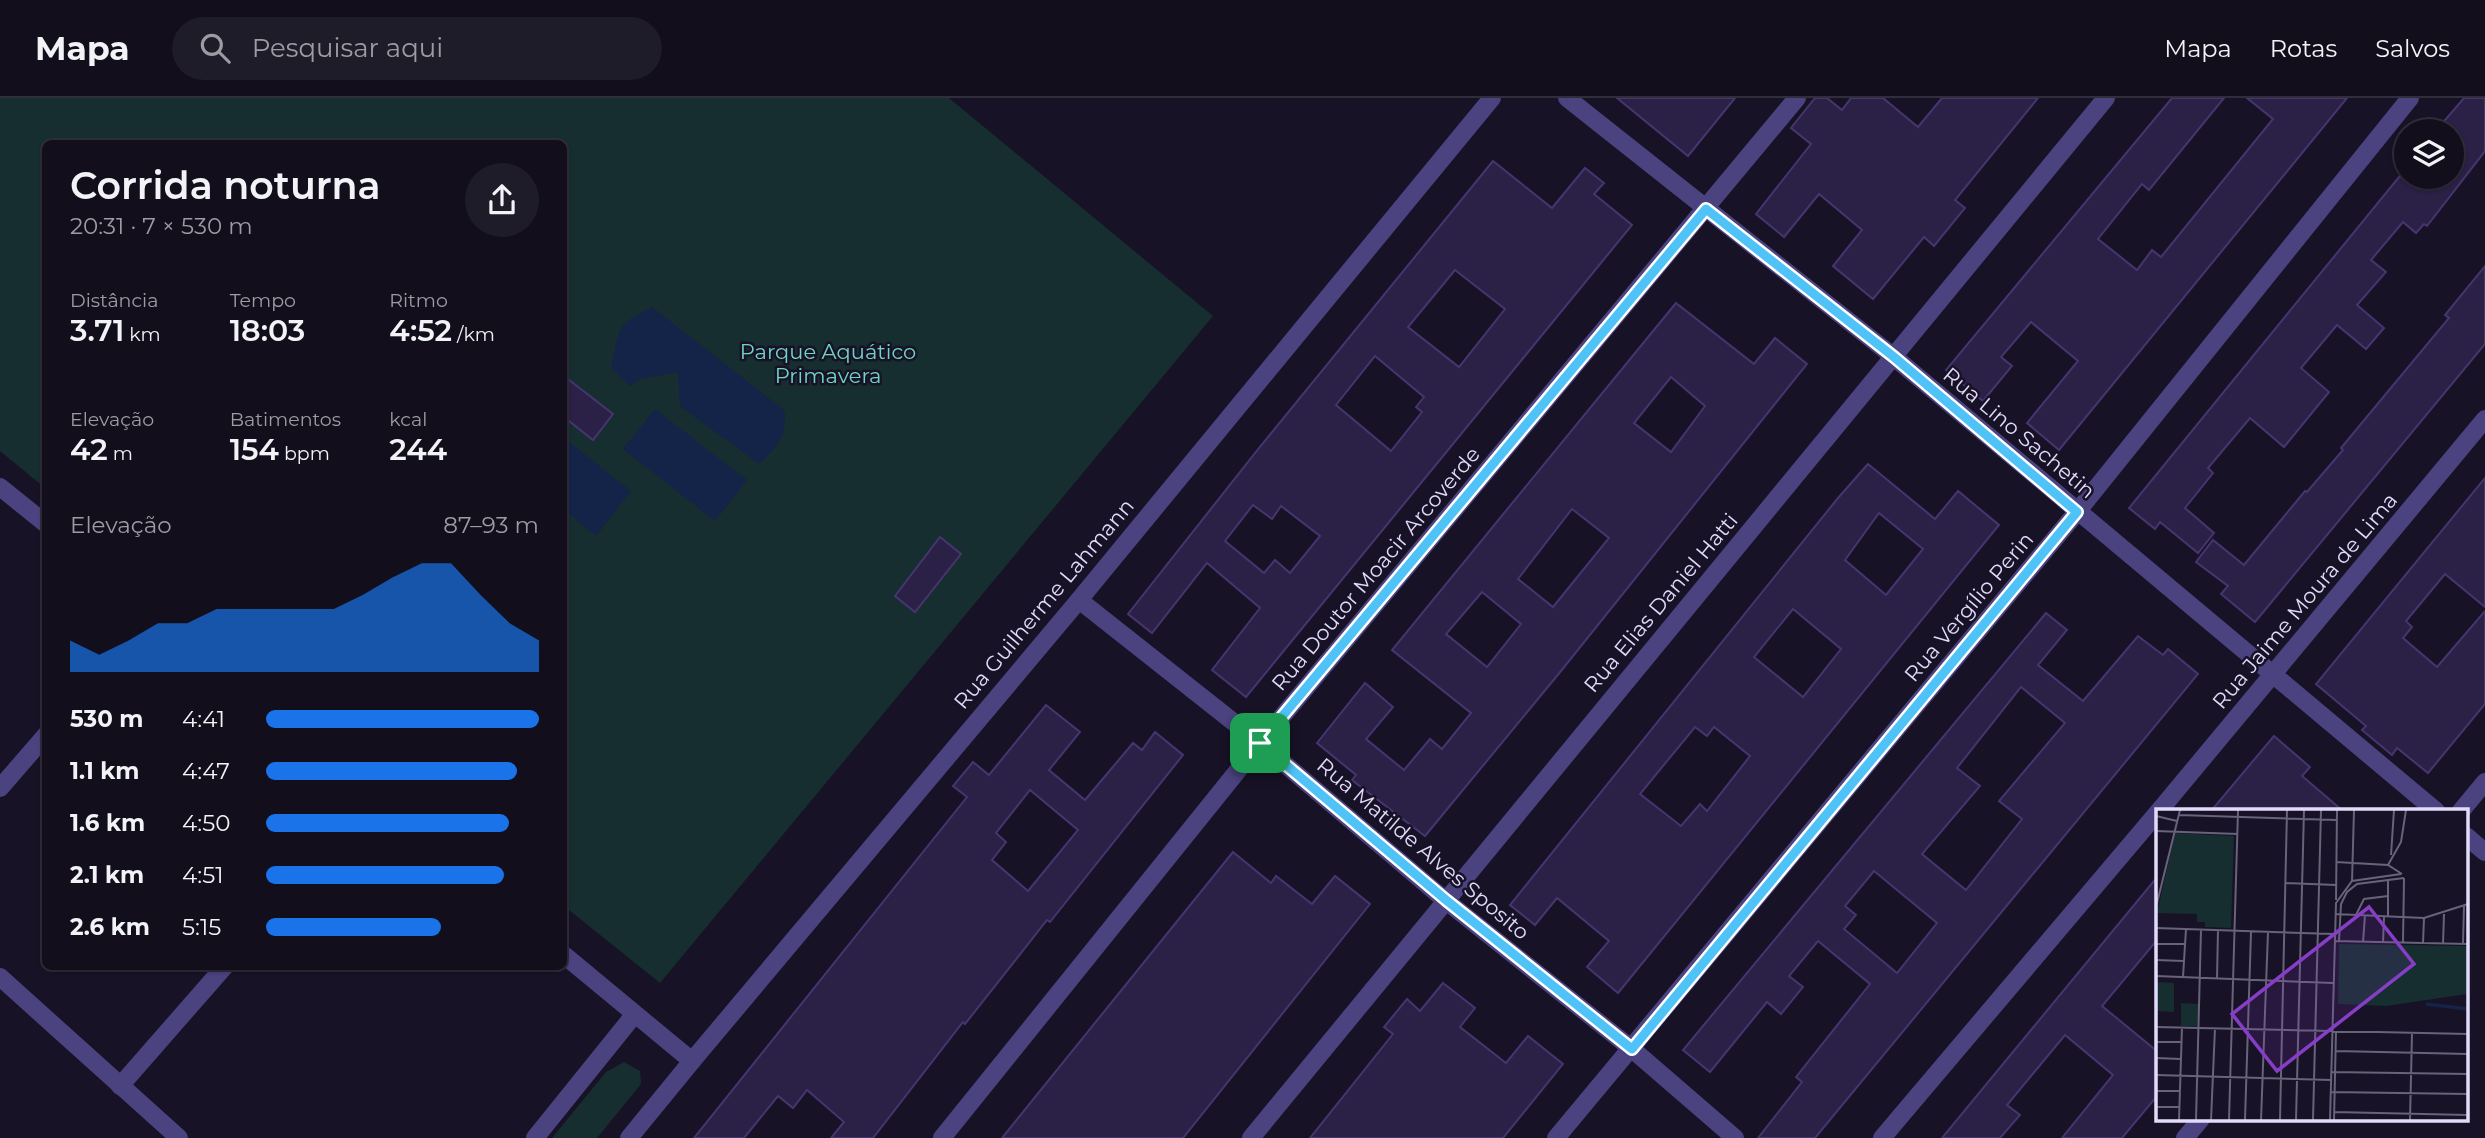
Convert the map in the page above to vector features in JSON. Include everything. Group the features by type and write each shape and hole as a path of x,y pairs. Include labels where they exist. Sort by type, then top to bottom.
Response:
{"street":[{"name":"Rua Guilherme Lahmann","path":"629,1138 1079,600 1492,98"},
{"name":"Rua Lino Sachetin","path":"1567,98 1894,357 2434,809"},
{"name":"Rua Doutor Moacir Arcoverde","path":"942,1138 1260,743 1797,98"},
{"name":"Rua Elias Daniel Hatti","path":"1251,1138 2106,98"},
{"name":"Rua Vergílio Perin","path":"1556,1138 2077,512 2410,98"},
{"name":"Rua Jaime Moura de Lima","path":"2160,809 2485,419"},
{"path":"0,487 42,521"},
{"name":"Rua Matilde Alves Sposito","path":"1079,600 1260,743 1446,900 1632,1049 1735,1138"},
{"path":"0,788 42,741"},
{"path":"2463,809 2485,782"},
{"name":"Rua Jaime Moura de Lima","path":"1882,1138 2156,813"},
{"path":"2468,838 2485,852"},
{"path":"567,958 692,1061"},
{"path":"120,1086 222,970"},
{"path":"0,977 179,1138"},
{"path":"535,1138 635,1015"},
{"path":"2185,1138 2199,1121"}],"green space":[{"name":"Parque Aquático Primavera","path":"0,98 949,98 1213,316 660,983 567,908 567,140 42,140 42,486 0,451"},
{"path":"624,1062 640,1071 641,1084 597,1138 552,1138 606,1072"}],"water":[{"path":"652,307 785,411 780,440 759,464 680,406 678,372 641,379 630,386 611,368 618,337 625,324"},
{"path":"655,409 747,480 715,521 623,449"},
{"path":"567,440 631,491 596,536 567,512"}],"building":[{"path":"1617,98 1735,98 1688,156"},
{"path":"1815,98 1827,98 1842,110 1851,98 1883,98 1918,127 1942,98 2038,98 1955,200 1965,208 1934,246 1924,237 1873,299 1833,266 1862,230 1819,194 1784,237 1756,214 1811,144 1791,128"},
{"path":"2172,98 2224,98 2149,190 2142,184 2098,239 2137,270 2152,250 2161,257 2273,119 2247,98 2347,98 2059,450 2027,423 2078,361 2031,322 2001,357 2012,366 1983,401 1946,370"},
{"path":"2464,98 2485,98 2485,151 2464,178 2464,119 2446,119"},
{"path":"1493,161 1552,208 1585,168 1604,183 1594,194 1632,225 1246,697 1212,670 1260,608 1207,563 1152,633 1128,614 1255,453","holes":["1455,270 1505,309 1459,367 1408,327","1375,356 1424,397 1416,407 1422,412 1391,451 1336,405","1253,505 1272,519 1281,506 1320,536 1290,573 1275,560 1264,573 1225,541"]},
{"path":"2394,183 2394,189 2456,189 2427,226 2424,224 2416,233 2403,222 2371,260 2386,272 2357,305 2384,328 2366,349 2337,325 2301,368 2329,392 2284,447 2250,418 2208,468 2213,473 2185,508 2214,533 2198,553 2160,522 2155,529 2129,508"},
{"path":"2485,266 2485,344 2255,622 2221,594 2228,586 2196,562 2213,540 2244,565 2343,450 2341,448 2449,318 2445,315"},
{"path":"1676,303 1754,364 1775,338 1807,364 1425,836 1352,780 1356,775 1317,743 1365,683 1393,707 1366,739 1404,770 1430,739 1442,749 1471,713 1392,650","holes":["1671,377 1705,406 1671,452 1634,423","1572,509 1609,538 1553,607 1518,579","1482,592 1521,624 1487,667 1446,634"]},
{"path":"567,378 613,414 593,440 567,419"},
{"path":"1868,464 1935,519 1958,491 1999,525 1618,993 1587,967 1609,941 1557,898 1535,925 1510,905","holes":["1879,513 1923,549 1886,595 1845,560","1793,609 1841,649 1803,697 1754,657","1695,727 1707,736 1714,727 1750,756 1707,811 1700,804 1681,826 1640,794"]},
{"path":"2485,478 2485,607 2445,574 2406,621 2412,627 2403,638 2437,667 2485,611 2485,704 2428,773 2397,748 2392,755 2362,730 2366,726 2316,684"},
{"path":"940,537 961,554 915,612 895,596"},
{"path":"2046,613 2067,630 2038,665 2083,701 2138,636 2163,655 2168,649 2198,674 1815,1138 1758,1138 1802,1082 1796,1077 1870,984 1818,941 1789,976 1803,987 1781,1014 1767,1002 1710,1072 1683,1050","holes":["2021,687 2065,723 1999,801 2022,819 1966,890 1922,854 1980,786 1957,768","1874,871 1937,923 1897,973 1844,929 1856,915 1845,906"]},
{"path":"1046,705 1080,732 1049,770 1085,800 1133,743 1142,750 1155,732 1183,755 1050,922 1047,920 965,1024 963,1022 873,1138 831,1138 844,1122 807,1090 793,1108 778,1096 744,1138 694,1138 967,797 953,786 973,762 989,775","holes":["1030,790 1078,830 1028,891 992,860 1006,842 996,833"]},
{"path":"2274,736 2310,767 2302,776 2341,809 2213,809"},
{"path":"1233,852 1271,883 1276,876 1312,904 1335,876 1370,904 1183,1138 1002,1138"},
{"path":"2156,878 2156,941 2102,1006 2156,1050 2156,1097 2122,1138 2062,1138 2113,1075 2065,1035 2007,1105 2020,1115 2000,1138 1942,1138"},
{"path":"1443,983 1475,1008 1460,1027 1506,1063 1528,1036 1563,1064 1503,1138 1310,1138 1393,1034 1384,1027 1407,999 1420,1011"}],"route":[{"path":"1706,209 1894,357 2077,512 1632,1049 1446,900 1260,743 1706,209"}]}
